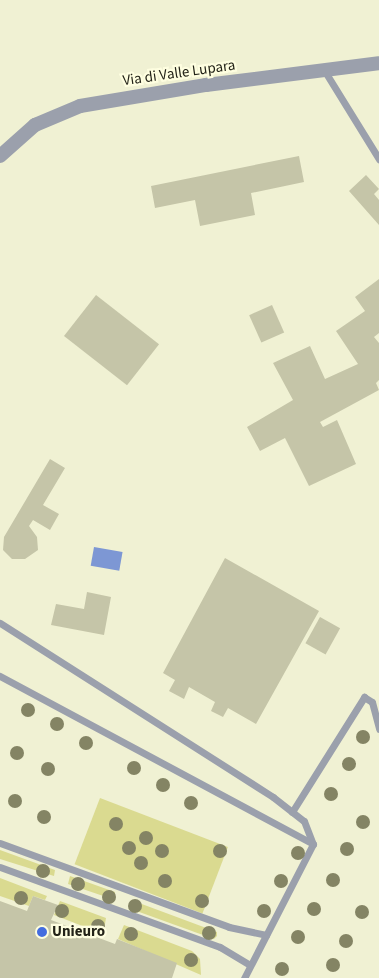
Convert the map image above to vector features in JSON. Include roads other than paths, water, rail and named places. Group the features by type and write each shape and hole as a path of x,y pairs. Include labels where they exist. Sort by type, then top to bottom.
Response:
{"street":[{"name":"Via di Valle Lupara","path":"0,156 35,125 80,106 379,63"}],"lane":[{"path":"324,70 379,159"},
{"path":"0,623 304,821 313,844 244,978"},
{"path":"0,676 313,844"},
{"path":"292,812 364,697 372,702 379,729"},
{"path":"0,843 228,927 266,935"},
{"path":"0,867 220,947 250,965"}],"water":[{"path":"94,547 123,552 119,571 91,566"}],"place":[{"name":"Unieuro","path":"42,932"}]}
